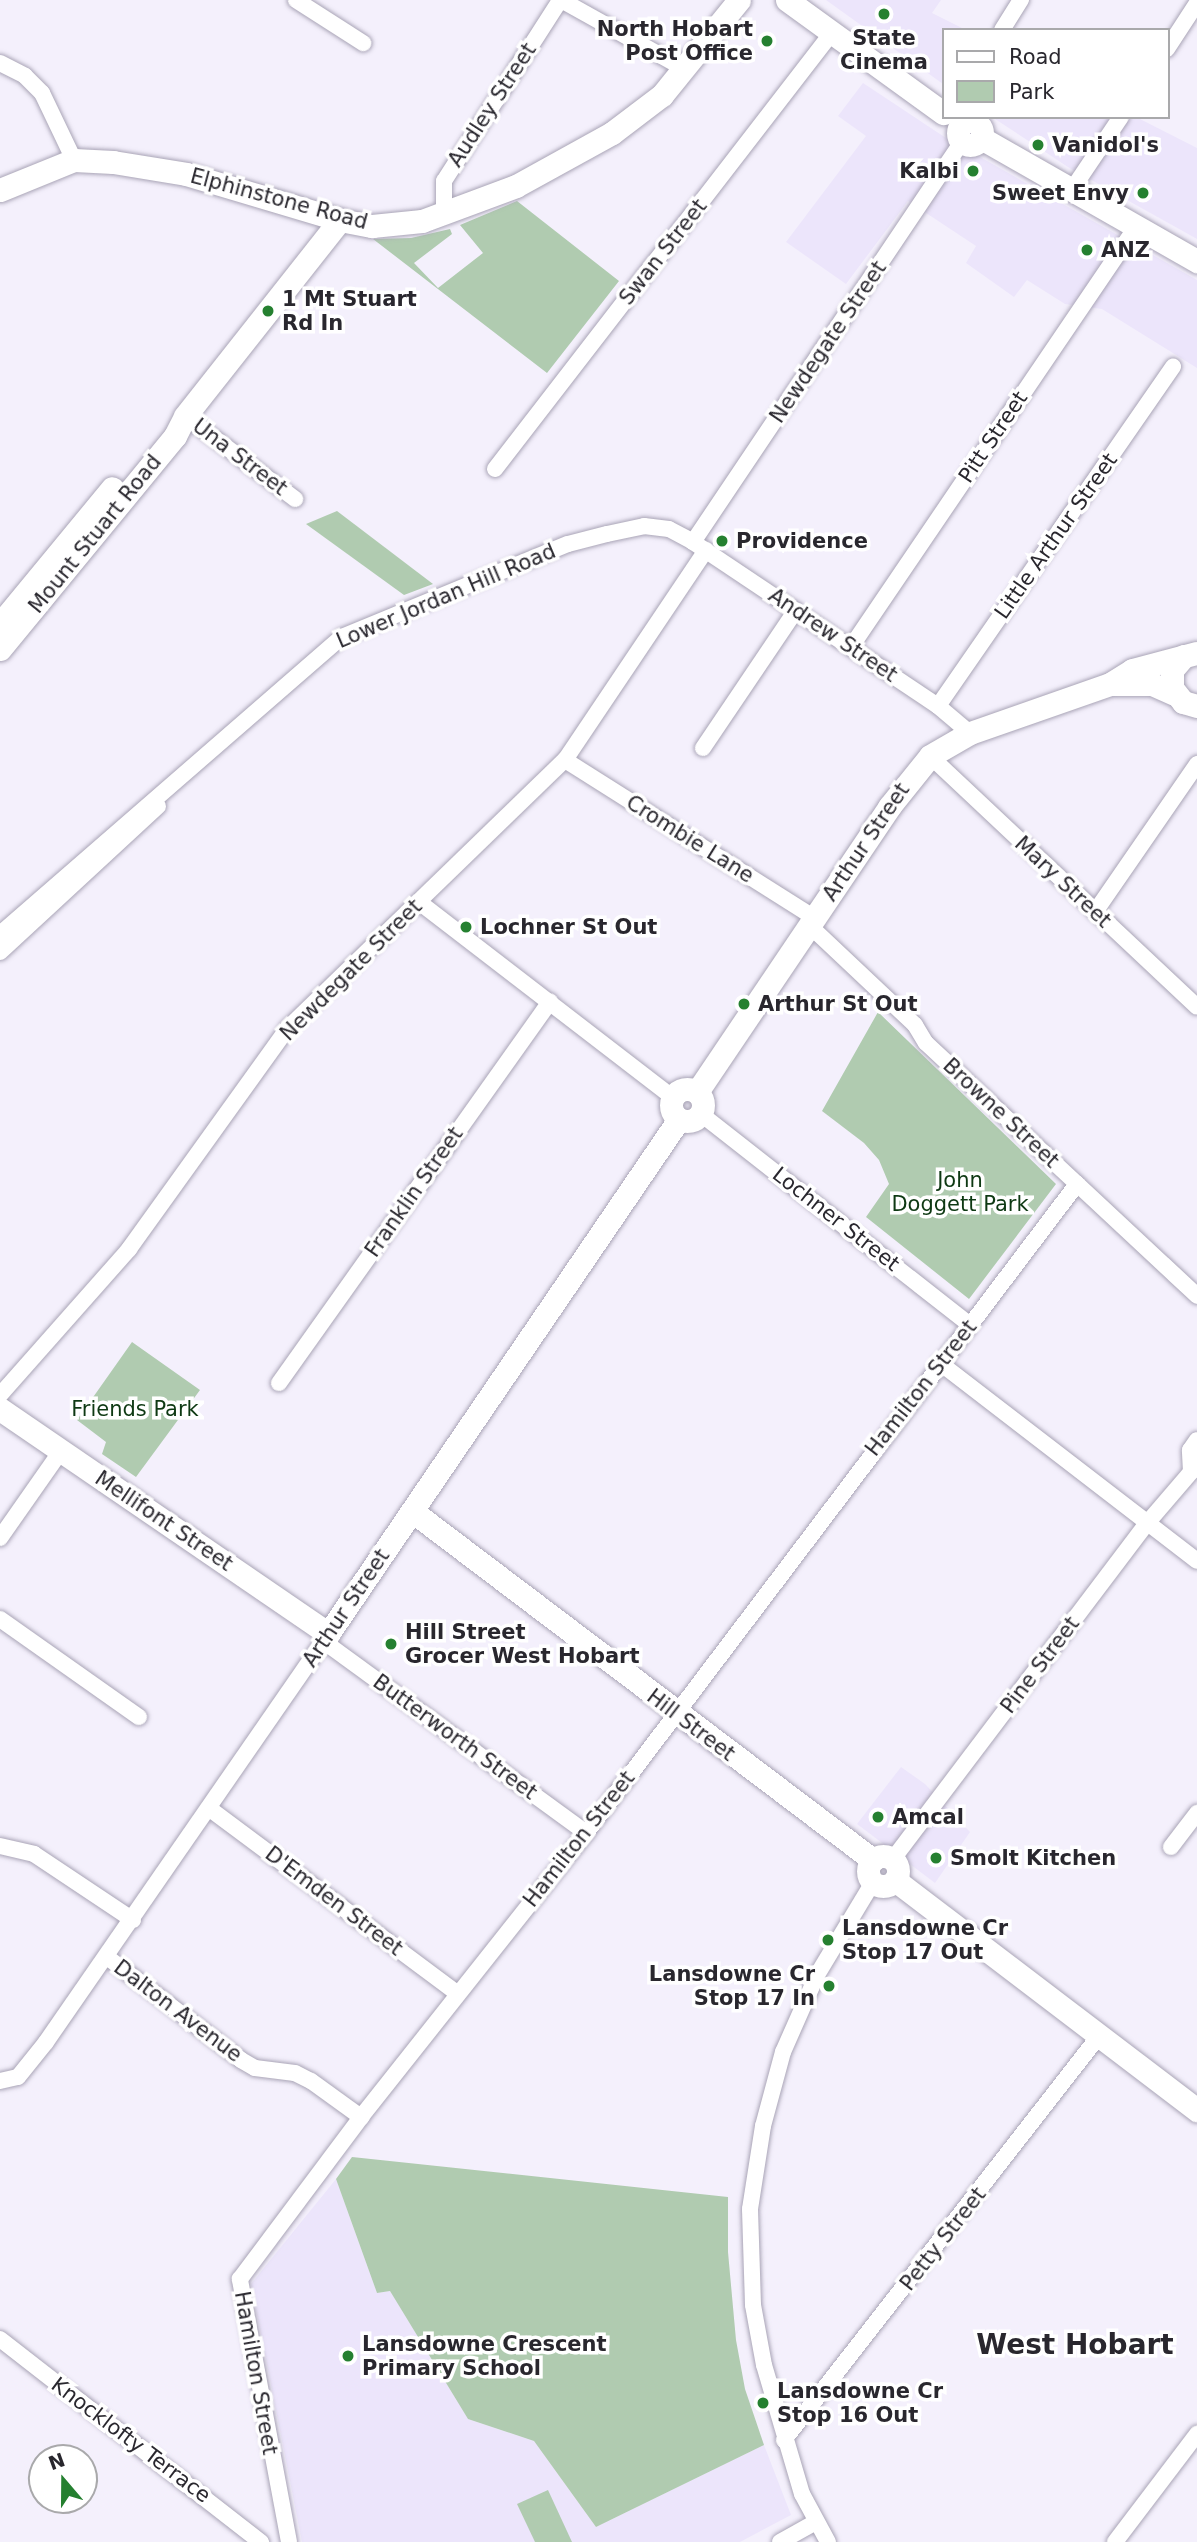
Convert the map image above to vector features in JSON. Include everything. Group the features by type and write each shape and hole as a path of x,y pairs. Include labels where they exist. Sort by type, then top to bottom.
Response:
{"street":[{"path":"296,0 316,5 363,43"},
{"name":"Audley Street","path":"444,215 444,181 560,0 685,69"},
{"name":"Elphinstone Road","path":"0,190 74,160 186,174 340,220 372,226 401,225 444,215 583,151 640,113 685,69 739,0"},
{"path":"787,0 942,115"},
{"path":"1003,28 1021,0"},
{"path":"1169,46 1197,3"},
{"name":"Swan Street","path":"495,470 831,34"},
{"path":"0,63 25,76 42,93 74,160"},
{"path":"1070,191 1120,119"},
{"path":"959,127 1197,261"},
{"name":"Newdegate Street","path":"0,1395 129,1249 288,1028 565,760 959,127"},
{"name":"Mount Stuart Road","path":"0,649 175,436 185,416 273,310 340,220"},
{"name":"Pitt Street","path":"851,647 1136,228"},
{"name":"Little Arthur Street","path":"938,706 1173,366"},
{"name":"Mount Stuart Road","path":"0,624 164,427 185,416"},
{"name":"Una Street","path":"185,416 295,499"},
{"name":"Lower Jordan Hill Road","path":"0,934 162,790 342,637 568,544 607,534 644,526 669,528 700,546"},
{"name":"Andrew Street","path":"700,546 938,706 970,733"},
{"path":"703,748 796,610"},
{"path":"1192,653 1171,676 1197,722"},
{"name":"Arthur Street","path":"0,2081 12,2080 25,2070 133,1920 412,1511 692,1108 888,807 930,756 970,733 1110,684 1132,670 1192,653"},
{"name":"Arthur Street","path":"1110,684 1147,684 1183,700"},
{"name":"Mary Street","path":"930,756 1197,1007"},
{"name":"Crombie Lane","path":"565,760 812,922"},
{"path":"1095,912 1197,764"},
{"name":"Lower Jordan Hill Road","path":"0,952 158,807 162,790"},
{"path":"419,902 672,1097 683,1088 692,1108"},
{"name":"Browne Street","path":"812,922 1077,1184 1197,1296"},
{"name":"Franklin Street","path":"279,1383 550,1002"},
{"name":"Lochner Street","path":"692,1108 971,1325"},
{"name":"Hamilton Street","path":"289,2542 240,2279 457,1993 586,1833 1077,1184"},
{"path":"940,1363 1149,1521 1197,1561"},
{"name":"Mellifont Street","path":"0,1409 326,1637"},
{"name":"Pine Street","path":"828,2542 816,2522 784,2440 759,2346 753,2305 749,2243 755,2162 783,2052 802,2006 884,1870 1149,1521 1194,1469 1190,1450 1197,1440"},
{"path":"0,1538 61,1451"},
{"name":"Hill Street","path":"412,1511 1197,2110"},
{"path":"0,1619 139,1717"},
{"name":"Butterworth Street","path":"326,1637 586,1833"},
{"name":"D'Emden Street","path":"210,1809 457,1993"},
{"path":"1171,1847 1197,1813"},
{"path":"0,1846 34,1854 133,1920"},
{"name":"Dalton Avenue","path":"107,1957 248,2064 311,2081 361,2117"},
{"name":"Petty Street","path":"784,2440 1099,2036"},
{"name":"Knocklofty Terrace","path":"0,2339 261,2542"},
{"path":"1123,2539 1197,2434"},
{"path":"780,2542 816,2522"}],"shaded area":[{"path":"826,0 941,0 932,13 962,28 942,28 942,83"},
{"path":"863,83 943,136 1197,280 1197,368 1102,309 1065,304 1027,280 1014,297 966,263 976,246 908,201 846,284 786,242 866,136 838,116"},
{"path":"995,119 1140,119 1197,148 1197,239 1068,167"},
{"path":"901,1767 925,1784 970,1832 935,1883 857,1824"},
{"name":"Lansdowne Crescent Primary School","path":"336,2179 377,2293 390,2291 468,2419 534,2441 596,2527 764,2445 791,2515 740,2542 302,2542 251,2284"}],"green space":[{"path":"517,201 619,281 547,373 373,239 411,238 450,229 452,234 414,263 438,288 483,253 460,225"},
{"path":"337,511 433,584 404,595 306,524"},
{"name":"John Doggett Park","path":"878,1012 1056,1184 969,1299 866,1217 889,1184 879,1160 864,1143 822,1111"},
{"name":"Friends Park","path":"132,1342 200,1390 136,1477 102,1454 106,1442 77,1420"},
{"path":"352,2157 728,2197 728,2252 736,2340 745,2389 764,2445 596,2527 534,2441 468,2419 390,2291 377,2293 336,2179"},
{"path":"548,2490 572,2542 535,2542 517,2504"}],"place":[{"name":"State Cinema","path":"884,14"},
{"name":"North Hobart Post Office","path":"767,41"},
{"name":"Vanidol's","path":"1038,145"},
{"name":"Kalbi","path":"973,171"},
{"name":"Sweet Envy","path":"1143,193"},
{"name":"ANZ","path":"1087,250"},
{"name":"1 Mt Stuart Rd In","path":"268,311"},
{"name":"Providence","path":"722,541"},
{"name":"Lochner St Out","path":"466,927"},
{"name":"Arthur St Out","path":"744,1004"},
{"name":"Hill Street Grocer West Hobart","path":"391,1644"},
{"name":"Amcal","path":"878,1817"},
{"name":"Smolt Kitchen","path":"936,1858"},
{"name":"Lansdowne Cr Stop 17 Out","path":"828,1940"},
{"name":"Lansdowne Cr Stop 17 In","path":"829,1986"},
{"name":"Lansdowne Crescent Primary School","path":"348,2356"},
{"name":"Lansdowne Cr Stop 16 Out","path":"763,2403"}],"district":[{"name":"West Hobart","path":"1075,2345"}]}
